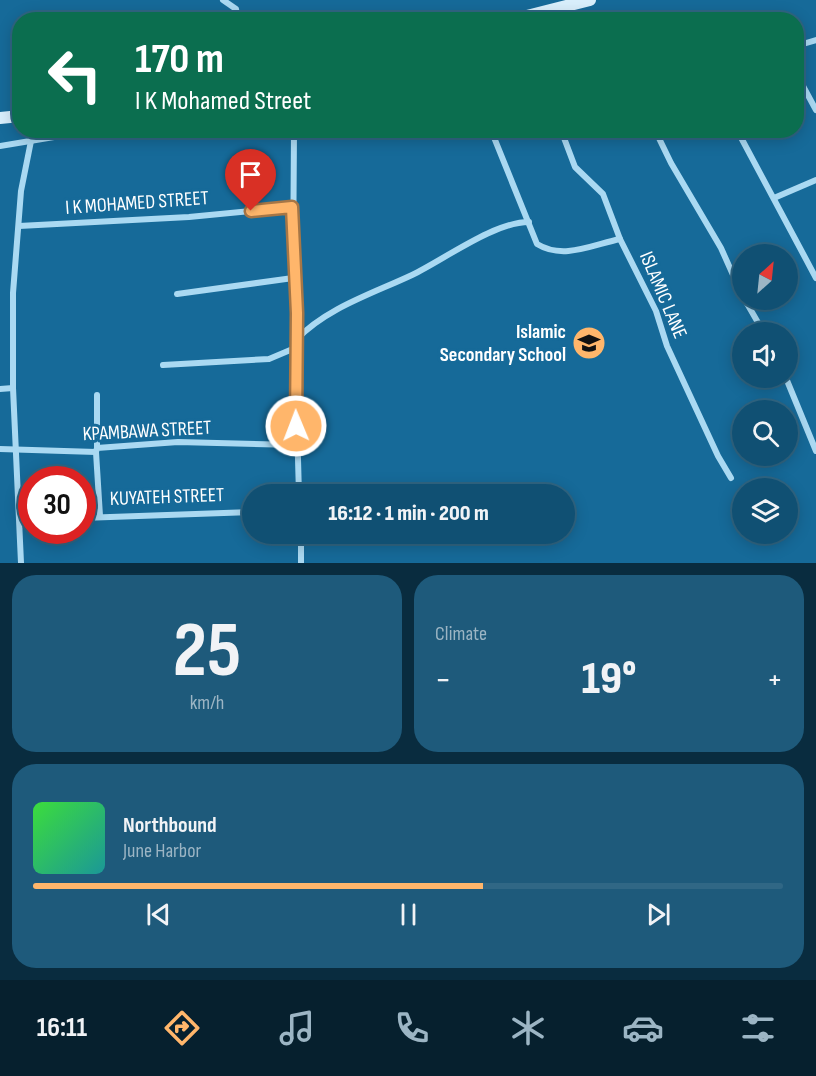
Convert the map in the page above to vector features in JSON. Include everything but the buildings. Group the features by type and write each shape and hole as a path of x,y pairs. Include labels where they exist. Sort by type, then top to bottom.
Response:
{"street":[{"path":"223,0 236,9 237,12"},
{"path":"543,12 590,0"},
{"path":"804,88 816,110"},
{"path":"0,146 48,138"},
{"path":"294,138 292,207 296,445 299,484"},
{"path":"493,138 537,244 549,251 561,253 620,238"},
{"name":"ISLAMIC LANE","path":"564,138 575,167 603,194 620,238 656,311 667,346 718,456 731,477"},
{"path":"659,138 671,164 722,248 732,272"},
{"path":"741,138 813,266 816,278"},
{"path":"18,466 13,388 13,293 21,191 31,141"},
{"path":"774,198 816,180"},
{"name":"I K MOHAMED STREET","path":"19,226 189,218 292,207"},
{"path":"296,340 307,328 325,317 413,274 473,240 517,222 529,222"},
{"path":"177,294 294,278"},
{"path":"163,365 269,359 295,348"},
{"path":"0,389 13,388"},
{"path":"790,388 816,451"},
{"path":"97,395 96,450 100,516"},
{"name":"KPAMBAWA STREET","path":"0,449 18,451 96,450 178,442 296,445"},
{"name":"KUYATEH STREET","path":"96,516 242,512"},
{"path":"21,544 21,563"},
{"path":"301,563 302,544"}],"place":[{"name":"Islamic Secondary School","path":"589,343"}],"route":[{"path":"251,211 292,207 297,313 296,426"}]}
